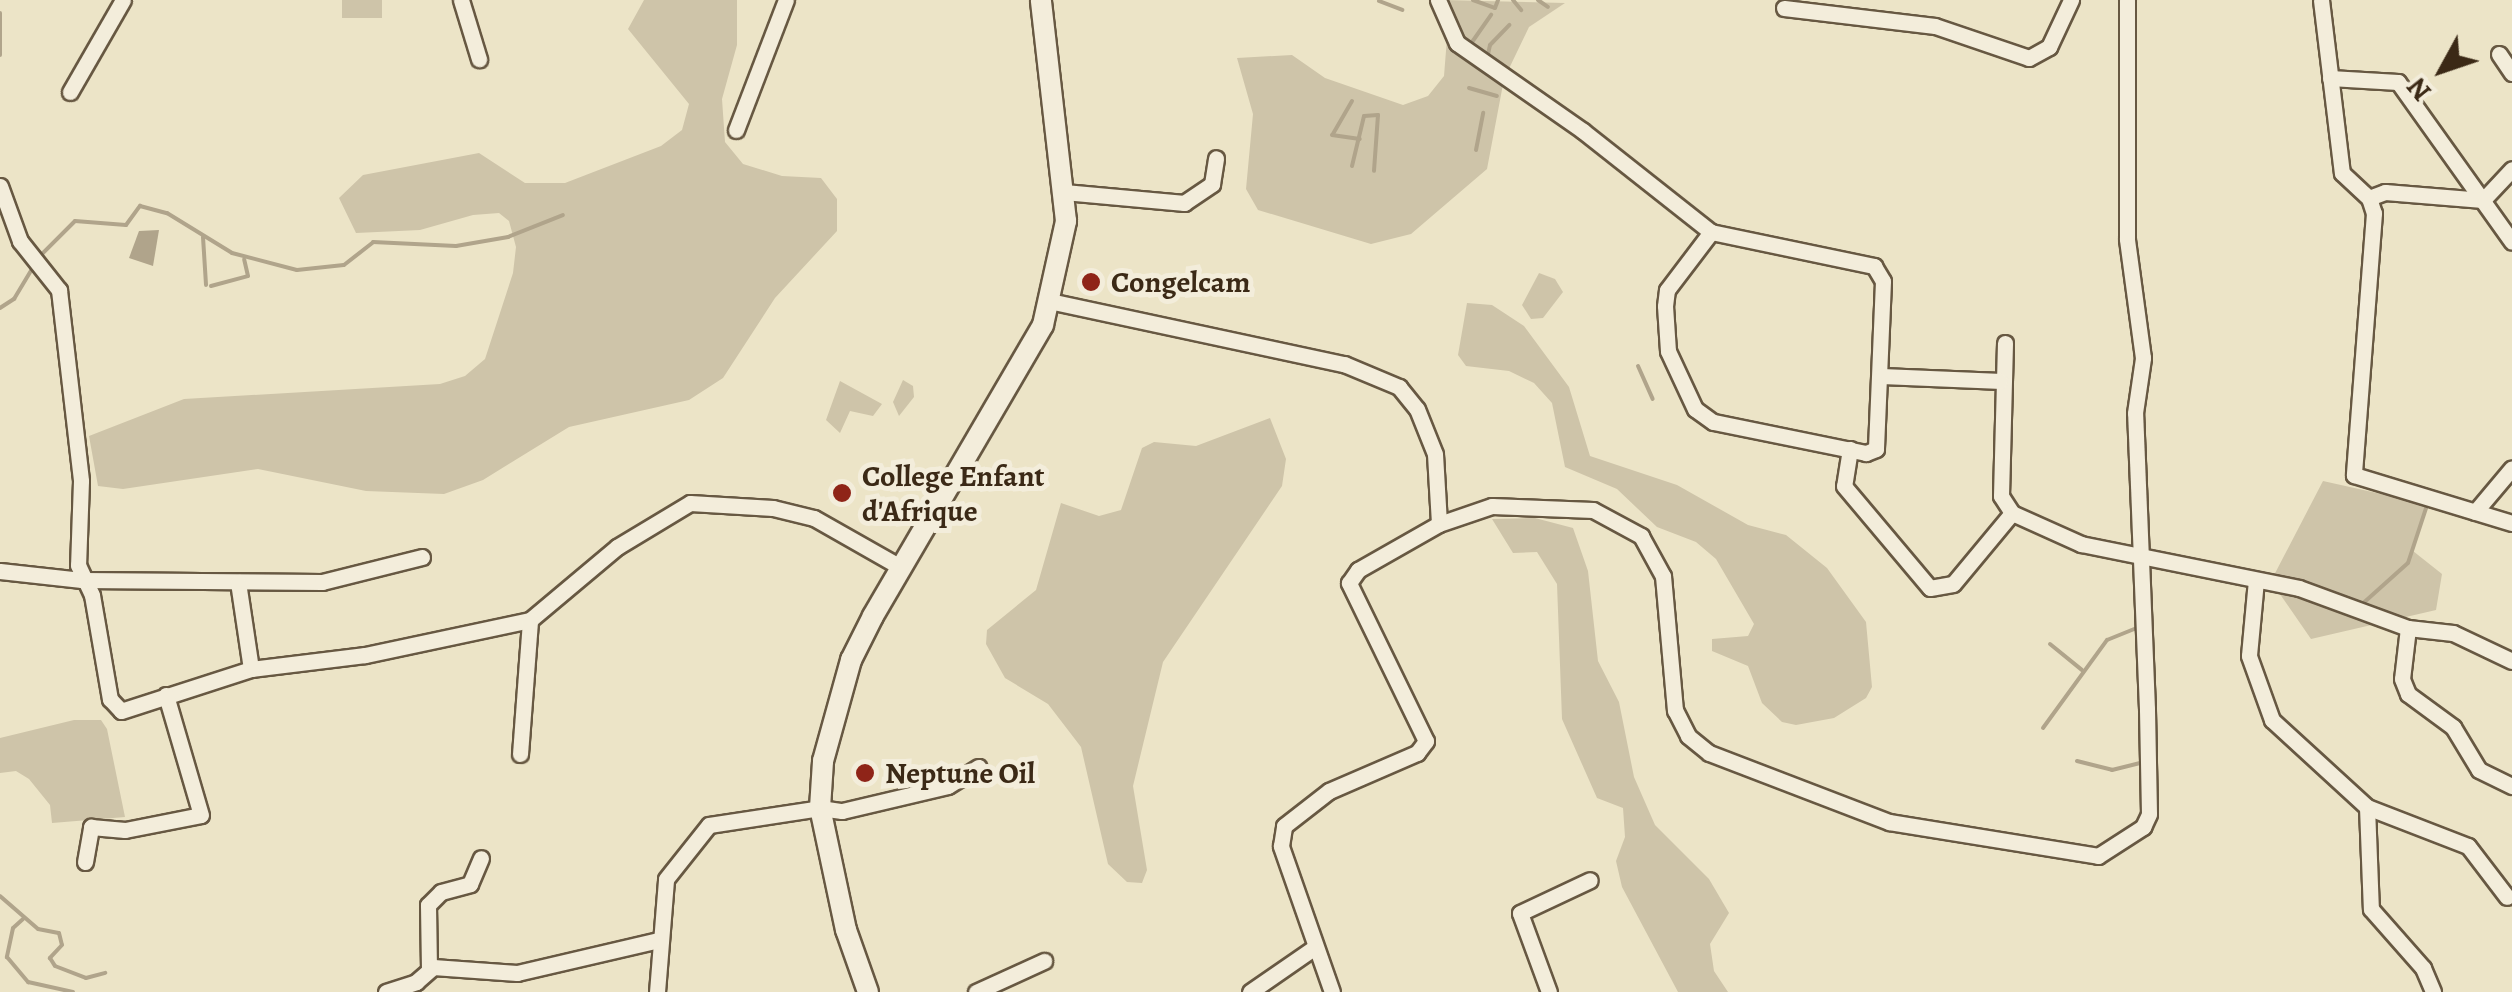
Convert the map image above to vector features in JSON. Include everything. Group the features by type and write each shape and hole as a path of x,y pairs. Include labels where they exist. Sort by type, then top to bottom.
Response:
{"main road":[{"path":"868,992 846,930 820,808 823,761 851,660 1032,350 1050,301 1066,221 1040,0"}],"street":[{"path":"70,92 124,0"},
{"path":"461,0 479,59"},
{"path":"736,130 786,0"},
{"path":"1438,0 1456,43 1583,130 1710,232 1874,266 1884,282 1880,444 1866,453 1713,422 1695,409 1668,350 1665,306 1667,290 1710,232"},
{"path":"1784,8 1935,26 2029,58 2048,47 2071,0"},
{"path":"1332,992 1312,949 1280,846 1284,826 1329,791 1417,753 1426,741 1349,582 1358,570 1440,524 1492,506 1558,504 1593,510 1641,536 1663,576 1674,710 1688,736 1709,753 1873,819 2098,856 2129,838 2149,814 2135,413 2143,344 2127,240 2128,0"},
{"path":"2321,0 2342,173 2369,198 2374,213 2354,475 2512,523"},
{"path":"2499,54 2512,73"},
{"path":"2330,78 2398,82 2512,242"},
{"path":"1064,192 1184,203 1212,184 1216,158"},
{"path":"2482,200 2512,168"},
{"path":"0,186 24,249 58,290 68,346 67,402 82,481 82,580 92,595 114,707 127,711 251,669 365,656 530,620 617,546 690,502 814,518 902,568"},
{"path":"2369,198 2385,192 2482,200"},
{"path":"1050,301 1344,364 1399,386 1418,409 1435,454 1440,524"},
{"path":"2005,343 2000,381 2001,496 2012,513 2066,539 2324,595 2408,628 2453,633 2512,661"},
{"path":"1883,376 2000,381"},
{"path":"1850,449 1844,486 1930,588 1953,584 2012,513"},
{"path":"2476,512 2512,468"},
{"path":"0,571 82,580 332,582 422,557"},
{"path":"2256,580 2249,656 2268,713 2368,807 2468,846 2507,897"},
{"path":"238,582 251,669"},
{"path":"520,754 530,620"},
{"path":"2408,628 2402,678 2408,694 2456,731 2479,770 2512,786"},
{"path":"85,862 91,827 126,830 201,815 166,695"},
{"path":"657,992 668,871 701,831 721,820 820,808 842,811 935,790 978,767"},
{"path":"2368,807 2371,909 2423,968 2433,992"},
{"path":"386,992 416,982 429,969 428,905 441,892 470,884 481,858"},
{"path":"1549,992 1520,913 1590,880"},
{"path":"429,969 517,973 659,940"},
{"path":"1250,992 1312,949"},
{"path":"976,992 1044,962"}],"shaded area":[{"path":"342,0 382,0 382,18 342,18"},
{"path":"644,0 737,0 737,45 722,99 725,142 743,164 782,176 821,178 837,199 837,231 775,298 723,378 689,400 569,427 483,480 444,494 366,491 258,469 123,489 98,486 89,436 184,399 440,384 465,376 485,359 513,273 516,247 509,221 499,213 473,215 420,230 356,233 339,198 363,175 479,153 525,183 565,183 661,146 682,130 689,104 628,29"},
{"path":"1443,0 1565,3 1529,27 1504,79 1487,169 1411,234 1371,244 1258,210 1246,189 1253,114 1237,58 1292,55 1325,78 1403,105 1428,96 1444,76 1449,13"},
{"path":"159,230 153,266 129,258 139,231"},
{"path":"1539,273 1555,279 1563,292 1543,318 1531,319 1522,305"},
{"path":"1467,303 1492,305 1524,326 1569,387 1590,456 1677,485 1748,525 1786,535 1827,568 1866,622 1872,687 1866,698 1834,718 1796,725 1782,722 1762,703 1748,666 1712,651 1712,639 1748,636 1754,624 1716,559 1696,542 1657,527 1617,489 1565,467 1552,403 1534,383 1509,371 1466,366 1458,355"},
{"path":"903,380 913,386 914,397 899,416 893,402"},
{"path":"840,381 882,404 873,416 850,411 840,433 826,420"},
{"path":"1270,418 1286,459 1282,486 1163,662 1133,786 1147,870 1142,883 1127,882 1108,864 1081,747 1048,704 1005,678 986,644 987,630 1036,590 1061,503 1099,516 1121,510 1142,448 1154,442 1196,446"},
{"path":"2323,481 2426,504 2413,551 2442,574 2436,610 2311,639 2271,581"},
{"path":"1535,518 1573,528 1588,571 1598,661 1619,702 1634,777 1655,825 1709,879 1729,913 1710,944 1714,971 1728,992 1678,992 1622,887 1616,861 1625,837 1623,808 1597,798 1562,719 1557,584 1537,552 1513,553 1492,519"},
{"path":"74,720 101,720 107,729 125,817 52,823 50,805 29,779 16,771 0,773 0,738"}],"waterway":[{"path":"1473,0 1495,8 1498,0"},
{"path":"1513,0 1521,10"},
{"path":"1538,0 1548,7"},
{"path":"1379,1 1402,10"},
{"path":"0,13 0,55"},
{"path":"1470,45 1491,15"},
{"path":"1487,59 1490,45 1509,25"},
{"path":"1469,88 1497,96"},
{"path":"1352,101 1332,135 1360,139"},
{"path":"1476,150 1483,113"},
{"path":"1352,166 1364,116 1378,115 1374,171"},
{"path":"38,258 75,221 126,225 140,206 167,213 232,253 297,270 344,265 373,242 456,246 508,237 563,215"},
{"path":"203,237 206,285"},
{"path":"211,286 248,276 244,259"},
{"path":"0,308 14,299 34,266"},
{"path":"1638,366 1653,399"},
{"path":"2360,606 2408,563 2428,502"},
{"path":"2043,728 2107,640 2137,628"},
{"path":"2050,644 2082,670"},
{"path":"2077,761 2112,770 2145,762"},
{"path":"0,896 38,929 59,933 62,945 50,958 55,966 86,978 105,973"},
{"path":"23,919 13,928 7,957 28,982 73,992"}],"place":[{"name":"Congelcam","path":"1091,282"},
{"name":"College Enfant d'Afrique","path":"842,493"},
{"name":"Neptune Oil","path":"865,773"}]}
